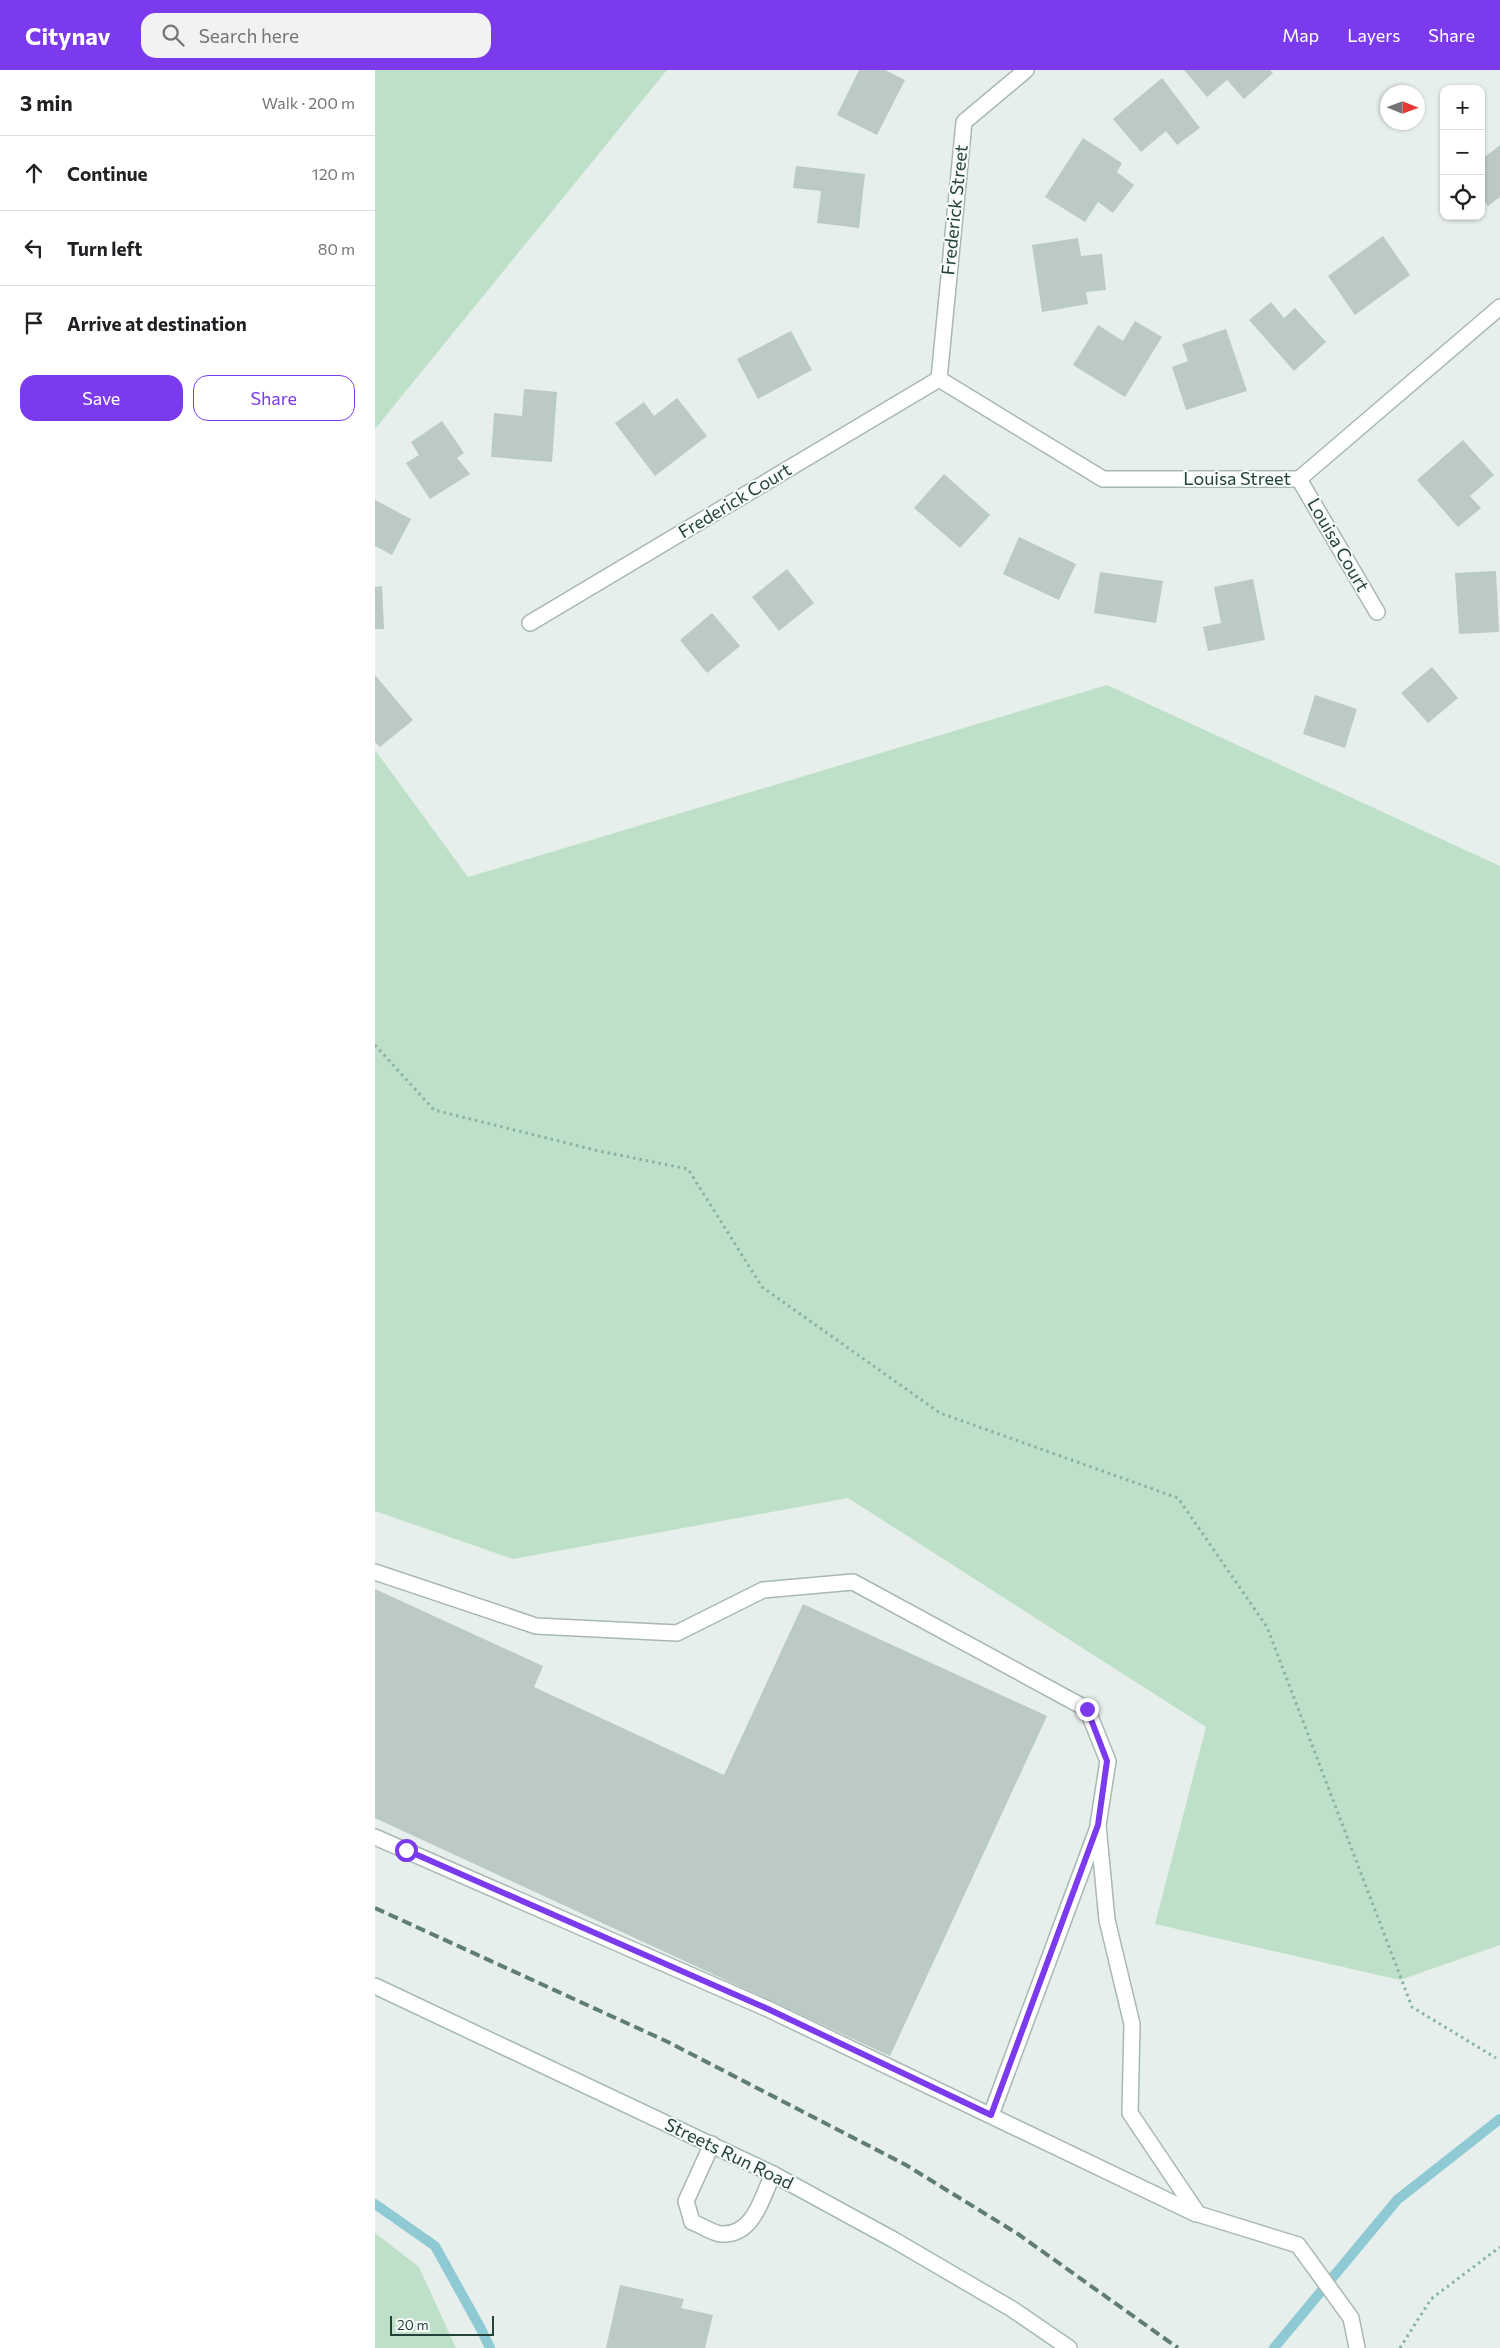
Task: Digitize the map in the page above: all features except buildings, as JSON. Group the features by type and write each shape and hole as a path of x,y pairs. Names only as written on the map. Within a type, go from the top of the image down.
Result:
{"street":[{"name":"Frederick Street","path":"939,379 964,122 1026,70"},
{"name":"Louisa Street","path":"939,379 1103,480 1299,478 1500,306"},
{"name":"Frederick Court","path":"530,623 939,379"},
{"name":"Louisa Court","path":"1299,478 1377,612"},
{"path":"375,1572 536,1626 677,1633 763,1590 853,1582 1087,1709 1107,1761 1098,1825 991,2115"},
{"path":"1098,1825 1107,1920 1132,2024 1130,2113 1197,2214"},
{"path":"375,1837 768,2009 1197,2214 1298,2246 1351,2318 1357,2348"},
{"name":"Streets Run Road","path":"375,1986 773,2174 894,2240 1012,2309 1069,2348"},
{"path":"712,2144 686,2201 692,2222 720,2234 739,2231 749,2224 773,2174"}],"path":[{"path":"375,1045 434,1110 599,1151 688,1168 762,1286 940,1413 1178,1498 1267,1627 1413,2006 1496,2058"},
{"path":"1400,2348 1431,2299 1500,2247"}],"green space":[{"path":"375,70 667,70 375,429"},
{"path":"1107,685 1500,866 1500,1945 1400,1980 1155,1924 1206,1727 848,1498 513,1559 375,1511 375,750 468,877"},
{"path":"375,2233 419,2267 456,2348 375,2348"}],"waterway":[{"path":"1274,2348 1397,2200 1500,2119"},
{"path":"375,2204 435,2246 490,2348"}],"railway":[{"path":"375,1908 668,2042 906,2165 1018,2234 1178,2348"}],"route":[{"path":"406,1850 768,2009 991,2115 1098,1825 1107,1761 1087,1709"}]}
